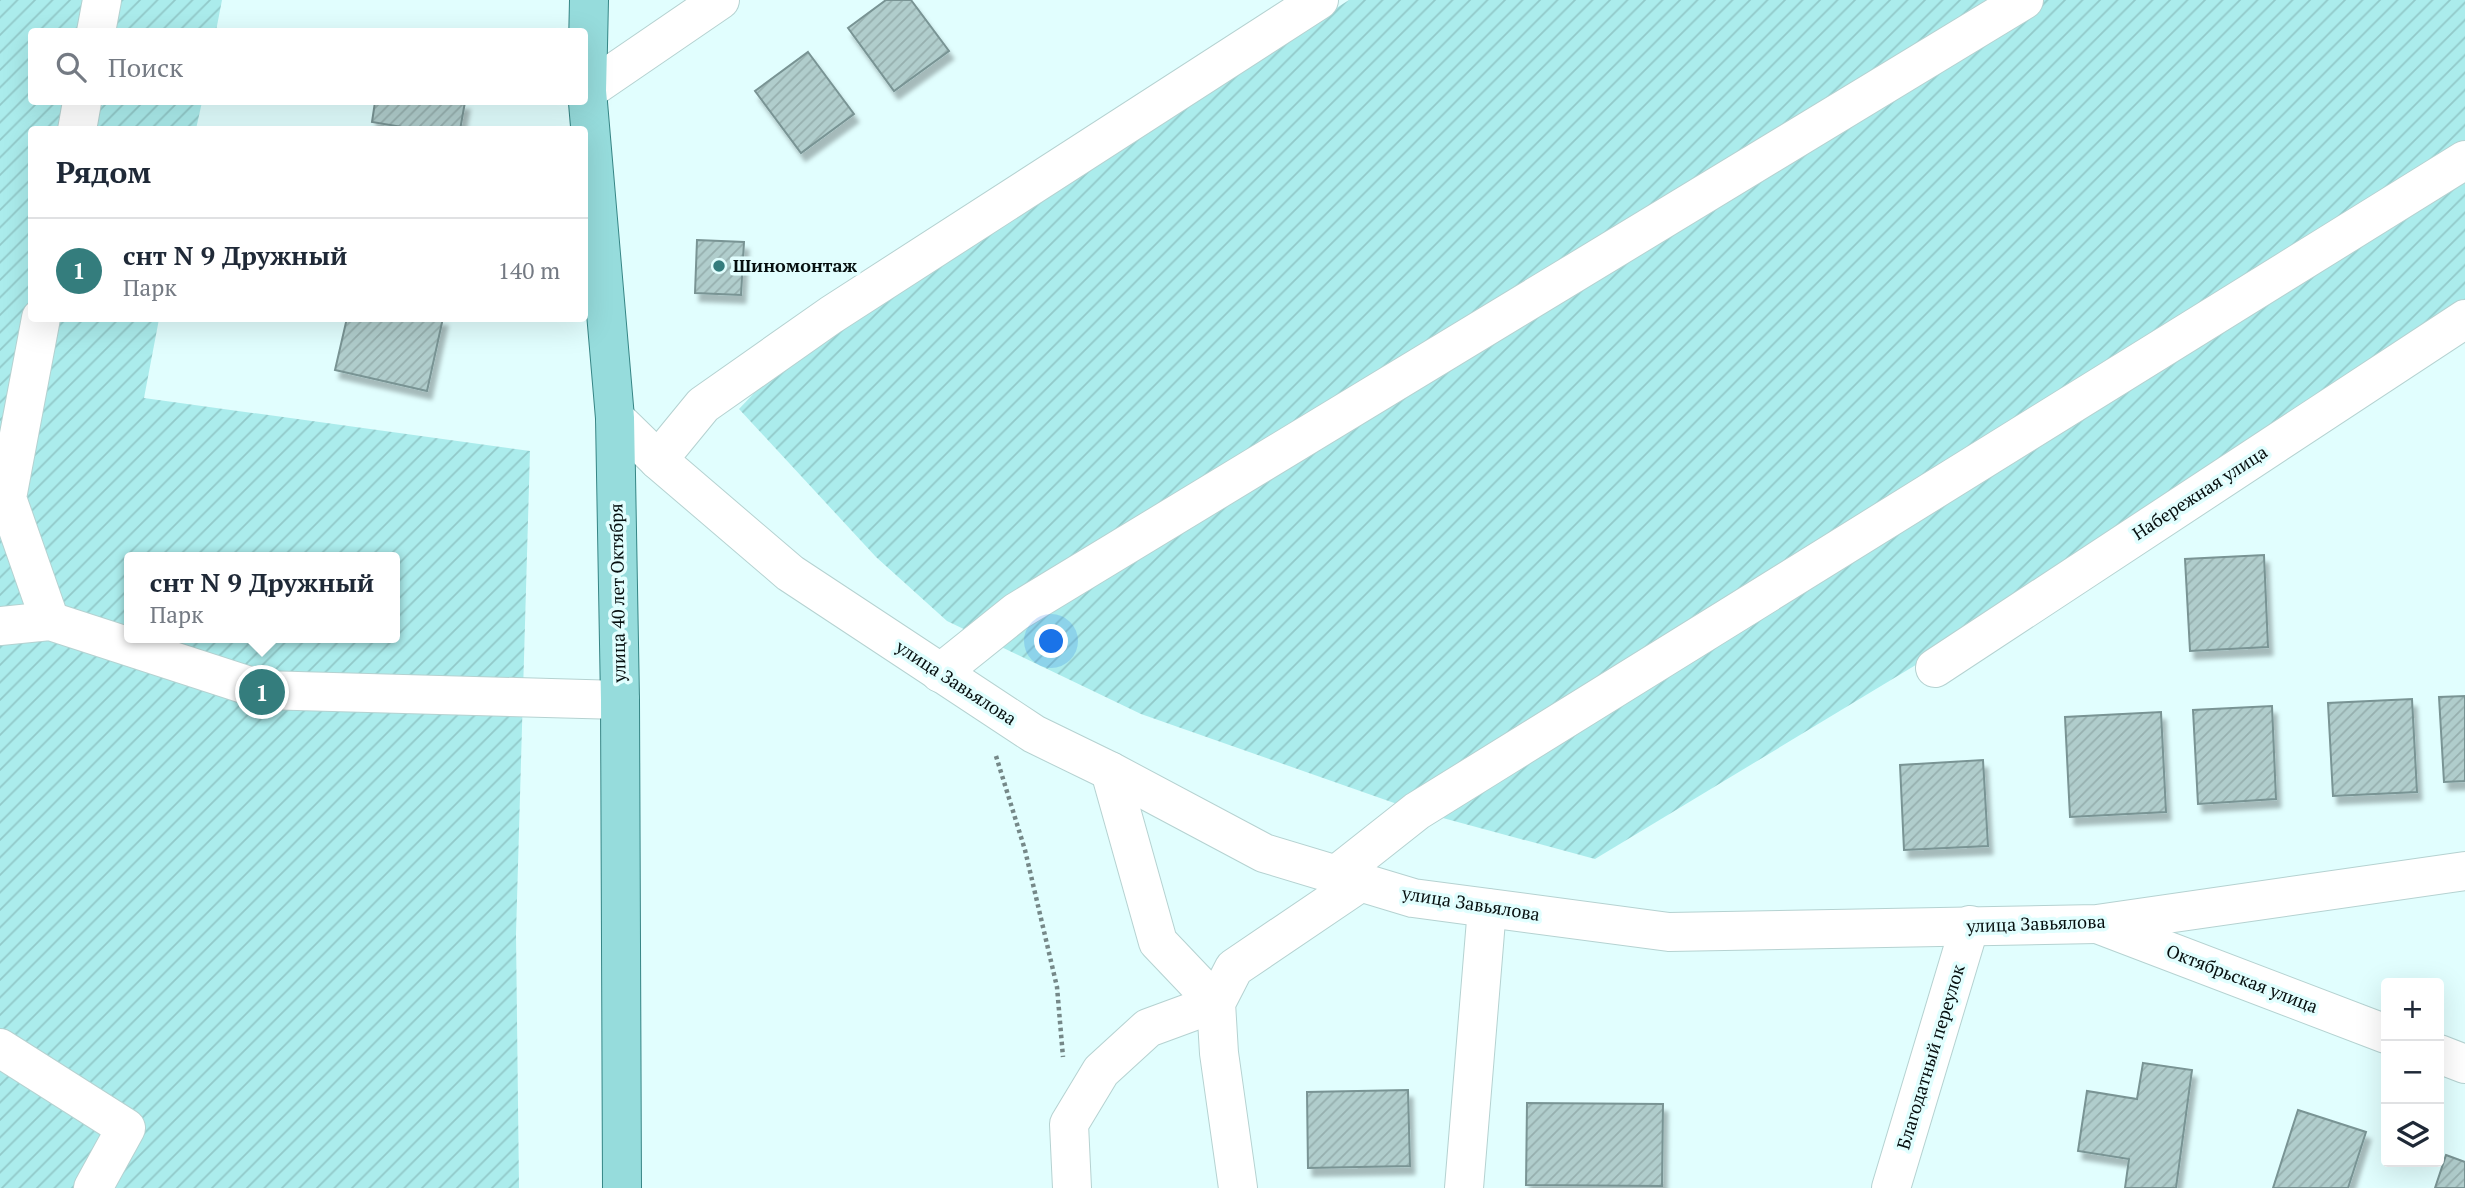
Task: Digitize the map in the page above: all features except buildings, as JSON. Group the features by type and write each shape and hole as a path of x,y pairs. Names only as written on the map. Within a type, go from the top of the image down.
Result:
{"main road":[{"name":"улица 40 лет Октября","path":"588,46 589,0"},
{"name":"улица 40 лет Октября","path":"588,103 615,418 620,700 622,1188"}],"street":[{"path":"97,28 102,0"},
{"path":"588,90 720,0"},
{"path":"658,460 703,405 820,323 1319,0"},
{"path":"940,673 1016,612 2024,0"},
{"path":"78,126 81,105"},
{"path":"1238,1188 1219,1053 1216,1003 1234,968 1349,878 1417,811 2465,160"},
{"name":"Набережная улица","path":"1935,668 2465,318"},
{"path":"40,322 7,498 50,621"},
{"name":"улица Завьялова","path":"615,418 658,460 790,573 1034,734 1264,853 1413,898 1668,932 2097,924 2465,871"},
{"path":"0,626 50,621 262,690 620,700"},
{"path":"1110,771 1158,942 1216,1003"},
{"path":"1465,1188 1487,908"},
{"name":"Октябрьская улица","path":"2097,924 2381,1032"},
{"name":"Благодатный переулок","path":"1891,1188 1970,925"},
{"path":"1072,1188 1069,1124 1101,1071 1148,1028 1216,1003"},
{"path":"0,1048 126,1128 93,1188"},
{"path":"2444,1056 2465,1064"}],"path":[{"path":"978,696 1026,850 1057,987 1069,1124"}],"shaded area":[{"path":"0,0 222,0 217,28 28,28 28,105 201,105 197,126 28,126 28,322 158,322 144,398 530,451 516,934 519,1188 0,1188"},
{"path":"1349,0 2465,0 2465,333 1595,859 1417,811 1141,714 947,621 876,557 739,409 756,391 836,328"}],"place":[{"name":"Шиномонтаж","path":"719,266"},
{"name":"снт N 9 Дружный","path":"262,692"}]}
